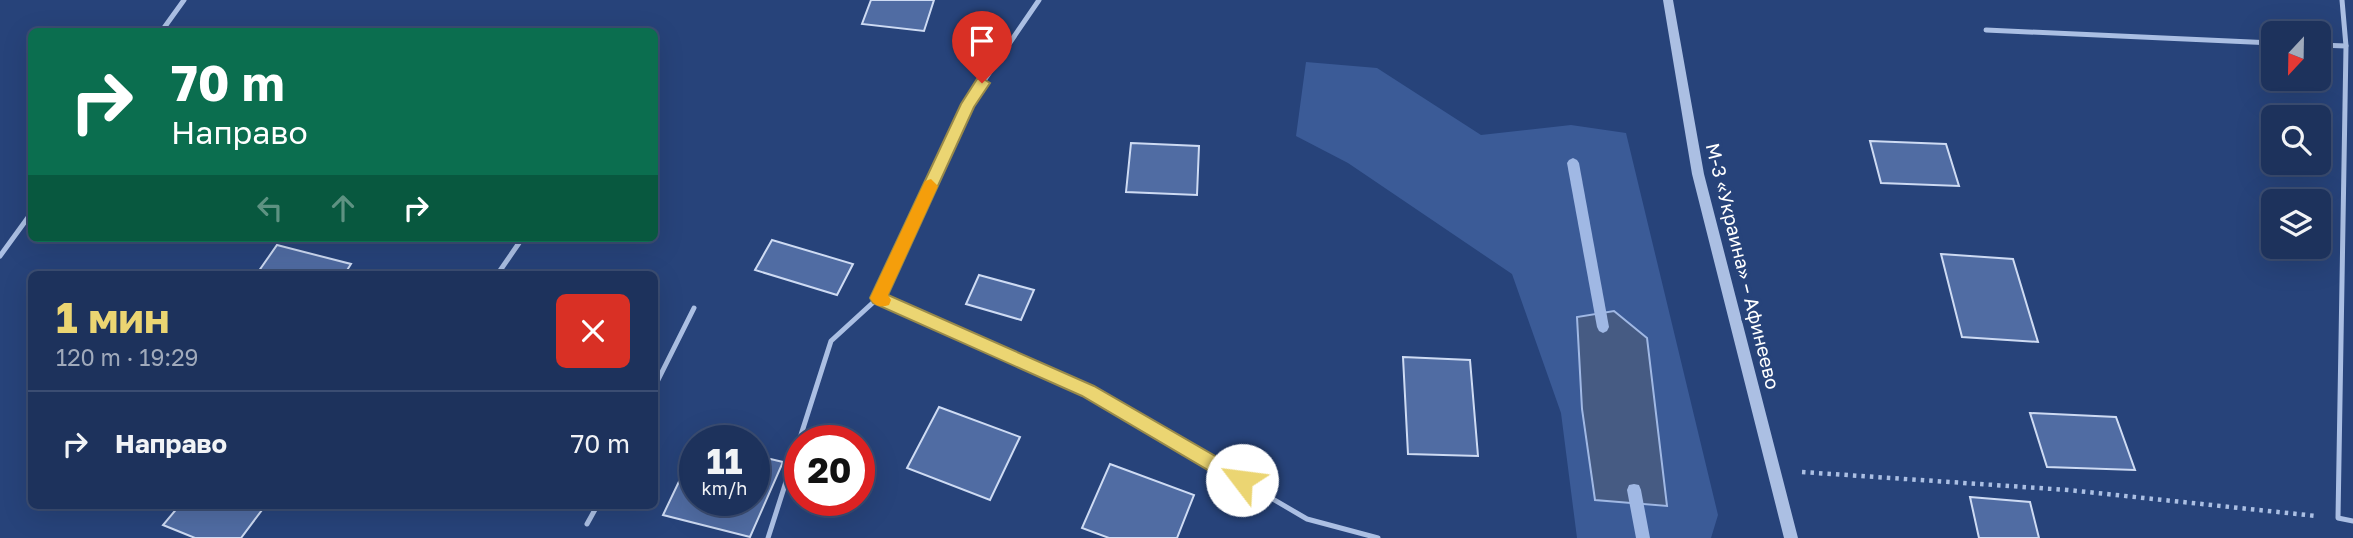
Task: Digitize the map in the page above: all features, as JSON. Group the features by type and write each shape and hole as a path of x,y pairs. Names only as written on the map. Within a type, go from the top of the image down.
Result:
{"street":[{"name":"М-3 «Украина» – Афинеево","path":"1668,0 1698,174 1791,538"}],"lane":[{"path":"164,28 184,0"},
{"path":"768,538 831,341 878,298 968,104 1039,0"},
{"path":"2342,0 2346,46 2338,518 2353,521"},
{"path":"1986,30 2261,42"},
{"path":"2331,45 2346,46"},
{"path":"0,256 28,218"},
{"path":"500,271 519,243"},
{"path":"878,298 1088,391 1307,519 1378,538"},
{"path":"658,380 694,308"},
{"path":"587,524 595,509"}],"path":[{"path":"1776,478 1799,472 2068,489 2338,518"}],"shaded area":[{"path":"1306,62 1377,68 1481,135 1571,125 1626,133 1718,515 1711,538 1577,538 1561,413 1512,274 1348,163 1296,136"},
{"path":"1614,311 1647,338 1667,506 1595,500 1582,409 1577,317"}],"building":[{"path":"871,0 934,0 924,31 862,24"},
{"path":"1870,141 1946,144 1959,186 1881,183"},
{"path":"1131,143 1199,146 1197,195 1126,192"},
{"path":"772,240 853,264 837,295 755,270"},
{"path":"277,245 351,264 347,271 259,271"},
{"path":"1941,254 2013,259 2038,342 1962,337"},
{"path":"979,275 1034,290 1021,320 966,304"},
{"path":"1403,357 1470,360 1478,456 1408,454"},
{"path":"939,407 1020,437 990,500 907,468"},
{"path":"2030,413 2116,417 2135,470 2047,467"},
{"path":"770,459 783,462 770,492"},
{"path":"1110,464 1194,495 1177,538 1109,538 1082,528"},
{"path":"679,482 679,516 759,516 750,537 663,515"},
{"path":"1970,497 2030,502 2039,538 1979,538"},
{"path":"176,509 263,509 241,538 195,538 163,525"}],"waterway":[{"path":"1573,163 1603,327"},
{"path":"1634,490 1643,538"}],"slow traffic":[{"path":"883,300 878,298 931,186"}],"route":[{"path":"982,83 968,104 878,298 1088,391 1242,480"}]}
